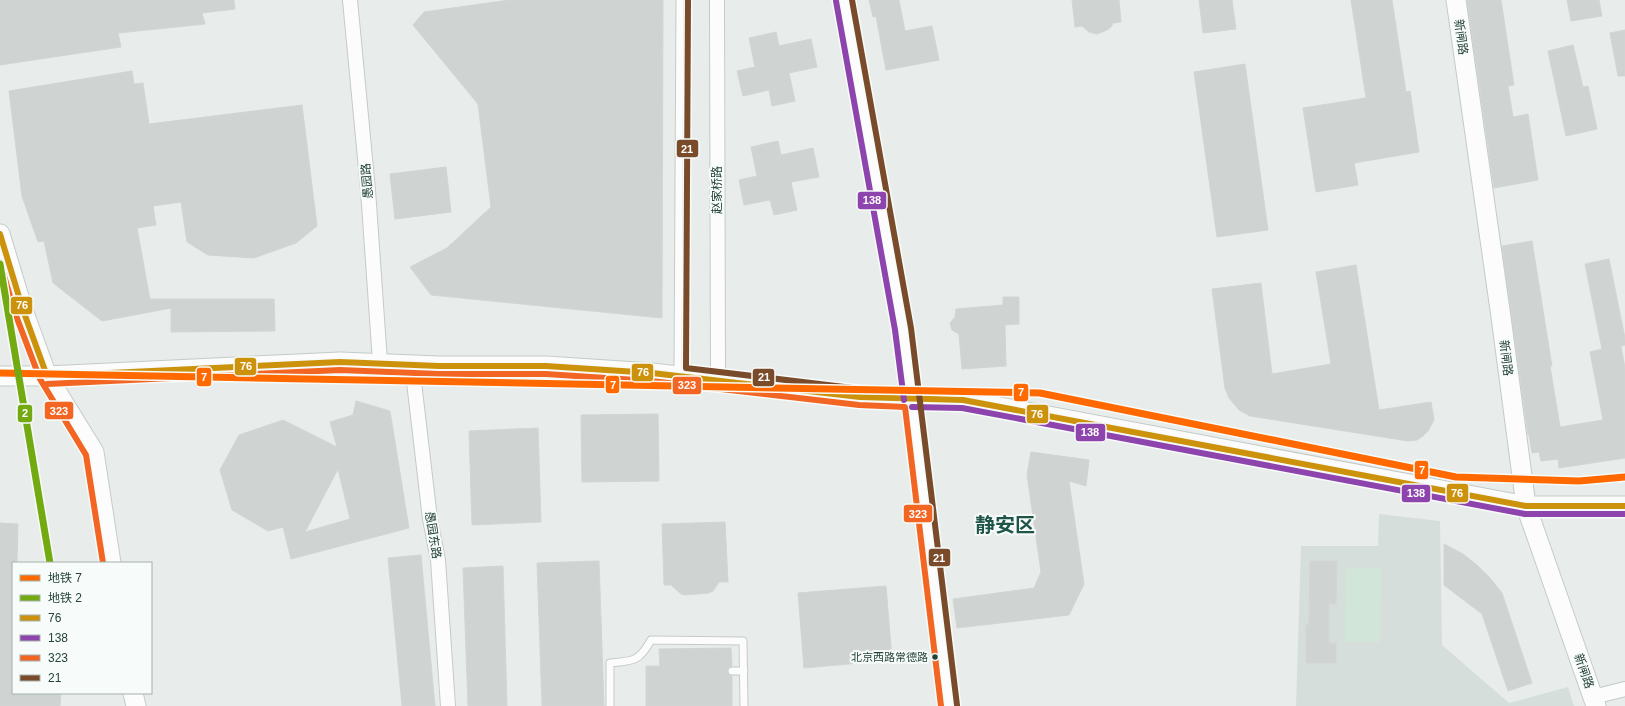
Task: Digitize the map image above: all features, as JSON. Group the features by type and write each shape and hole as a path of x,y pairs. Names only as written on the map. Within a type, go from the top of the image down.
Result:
{"main road":[{"path":"844,0 903,329 949,706"},
{"name":"新闸路","path":"1456,0 1526,506 1594,701"},
{"path":"0,234 23,310 47,376 94,452 111,562"},
{"path":"0,376 47,376 297,363 380,362 412,365 546,366 678,375 860,398 963,400 1526,506 1625,506"},
{"path":"133,694 136,706"}],"street":[{"name":"愚园路","path":"350,0 368,190 380,362"},
{"name":"赵家桥路","path":"717,0 718,380"},
{"name":"愚园东路","path":"412,365 430,519 438,560 448,706"},
{"path":"1594,701 1625,689"}],"lane":[{"path":"678,375 680,0"},
{"path":"610,706 610,663 634,661 644,653 651,640 743,641 744,706"},
{"path":"732,671 744,670"}],"shaded area":[{"path":"1379,514 1440,521 1442,645 1509,703 1568,687 1574,706 1296,706 1301,546 1378,546"}],"green space":[{"path":"1346,568 1381,568 1380,642 1345,642"}],"building":[{"path":"0,0 234,0 235,9 202,13 205,24 118,33 121,47 0,65"},
{"path":"509,0 663,0 662,318 431,295 410,267 447,248 491,207 478,104 413,25 424,12"},
{"path":"869,0 899,0 905,31 932,26 939,60 886,70 876,16 873,17"},
{"path":"1072,0 1119,0 1121,22 1113,23 1107,30 1097,34 1089,32 1082,26 1075,27"},
{"path":"1199,0 1232,0 1236,29 1203,33"},
{"path":"1351,0 1392,0 1406,92 1410,91 1419,152 1354,163 1358,185 1316,192 1303,108 1366,98"},
{"path":"1467,0 1501,0 1514,85 1508,86 1513,117 1528,114 1538,180 1494,188"},
{"path":"1567,0 1599,0 1602,16 1571,21"},
{"path":"1625,30 1625,76 1618,76 1610,33"},
{"path":"776,32 779,46 811,39 817,67 789,73 795,101 772,106 769,90 743,96 737,71 755,67 749,38"},
{"path":"1573,45 1583,87 1588,86 1597,129 1566,136 1548,51"},
{"path":"1245,64 1268,230 1217,237 1194,72"},
{"path":"132,71 134,84 143,83 149,124 302,105 317,226 296,243 254,258 208,255 187,242 181,202 153,206 156,225 137,228 150,299 274,299 275,331 171,332 171,308 102,321 53,283 44,241 38,242 22,196 9,91"},
{"path":"778,141 781,155 813,148 819,177 791,182 797,210 774,215 770,200 744,205 739,180 757,176 751,147"},
{"path":"446,167 451,212 395,219 390,174"},
{"path":"1532,241 1560,427 1603,420 1590,352 1602,349 1585,264 1609,259 1625,338 1625,345 1621,346 1625,368 1625,458 1559,468 1558,459 1541,461 1539,452 1532,453 1528,435 1502,246"},
{"path":"1356,265 1379,410 1431,402 1434,420 1428,431 1417,440 1408,441 1250,416 1239,410 1229,398 1225,388 1212,289 1261,283 1272,374 1331,364 1316,272"},
{"path":"1003,297 1019,297 1019,324 1005,325 1006,366 962,369 959,334 952,330 950,323 955,317 956,309 1003,305"},
{"path":"356,401 390,411 409,528 291,559 283,527 268,531 232,510 220,470 239,435 283,420 337,447 330,422 353,415","holes":["338,469 350,519 305,532"]},
{"path":"658,414 659,481 582,482 581,415"},
{"path":"538,428 541,522 472,525 469,431"},
{"path":"1031,452 1089,460 1086,486 1069,481 1084,584 1069,615 957,628 953,599 1034,588 1041,572 1027,475"},
{"path":"725,522 728,582 719,582 713,591 709,593 685,595 681,594 671,585 664,585 662,524"},
{"path":"0,523 18,524 17,562 12,562 12,694 61,694 60,706 0,706"},
{"path":"1444,544 1463,554 1477,565 1502,593 1532,683 1508,691 1482,614 1444,585"},
{"path":"421,555 435,706 402,706 388,558"},
{"path":"599,561 604,706 542,706 537,563"},
{"path":"1310,561 1337,561 1336,604 1329,604 1329,643 1336,643 1336,663 1306,663 1306,625 1309,625"},
{"path":"503,566 507,706 468,706 463,568"},
{"path":"886,586 892,660 804,668 798,593"},
{"path":"731,648 732,666 728,668 727,671 729,675 732,676 732,706 646,706 646,666 660,666 659,649"}],"metro line":[{"name":"2","path":"0,264 50,562"},
{"name":"7","path":"0,373 1040,393 1456,477 1579,481 1625,477"}],"transit line":[{"name":"21","path":"688,0 686,368 861,389 912,391"},
{"name":"21","path":"852,0 911,328 957,705"},
{"name":"138","path":"836,1 895,330 904,400"},
{"name":"76","path":"0,234 23,310 47,376"},
{"name":"323","path":"0,262 15,313 40,379 86,455 103,562"},
{"name":"76","path":"47,376 340,362 439,366 546,366 652,373 860,397 963,400 1526,506 1625,506"},
{"name":"323","path":"47,384 340,370 439,374 546,374 651,381 859,405 905,407 941,706"},
{"name":"138","path":"912,407 962,408 1525,514 1625,514"}],"place":[{"name":"北京西路常德路","path":"935,657"}],"district":[{"name":"静安区","path":"1005,525"}]}
